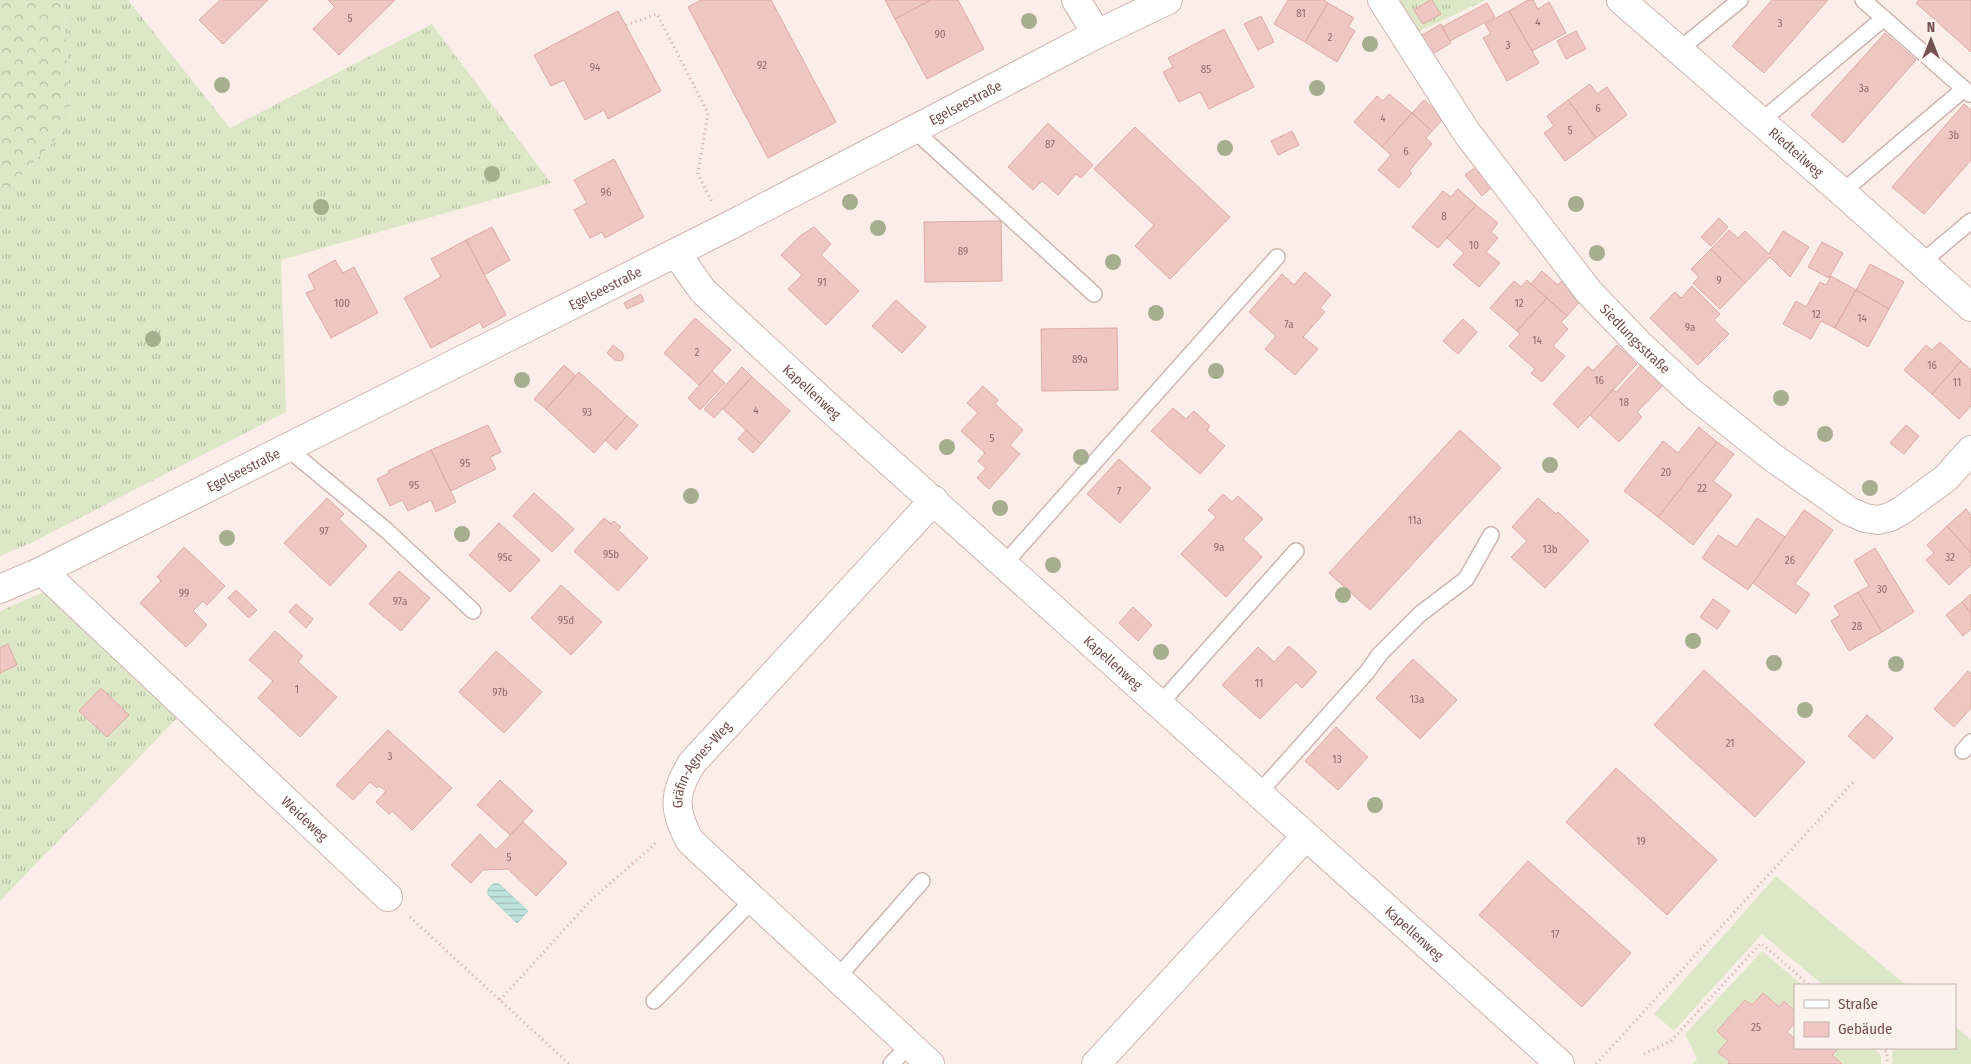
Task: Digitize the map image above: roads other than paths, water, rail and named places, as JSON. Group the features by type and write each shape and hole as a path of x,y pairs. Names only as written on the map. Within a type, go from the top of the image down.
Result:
{"street":[{"path":"1076,0 1096,34"},
{"name":"Egelseestraße","path":"0,589 42,571 676,253 1096,34 1168,0"},
{"name":"Siedlungsstraße","path":"1382,0 1467,133 1589,292 1639,344 1693,394 1772,457 1849,511 1865,518 1878,520 1890,517 1901,511 1946,478 1971,450"},
{"name":"Riedteilweg","path":"1621,0 1971,307"},
{"name":"Kapellenweg","path":"676,253 703,291 824,403 1005,563 1159,705 1560,1064"},
{"name":"Gräfin-Agnes-Weg","path":"930,1064 900,1055 837,978 690,841 680,822 677,803 681,781 692,763 934,500"},
{"name":"Weideweg","path":"42,571 388,897"},
{"path":"1096,1064 1306,836"}],"lane":[{"path":"1678,50 1740,0"},
{"path":"1842,192 1967,92 1864,0"},
{"path":"1760,122 1884,18"},
{"path":"914,130 1094,294"},
{"path":"1921,263 1971,221"},
{"path":"1005,563 1277,257"},
{"path":"288,448 386,530 473,611"},
{"path":"1258,794 1367,672 1380,654 1420,614 1466,579 1491,535"},
{"path":"1159,705 1296,551"},
{"path":"837,978 922,882"},
{"path":"654,1001 753,900"}],"water":[{"path":"493,884 499,884 528,911 517,923 488,895 488,889"}]}
